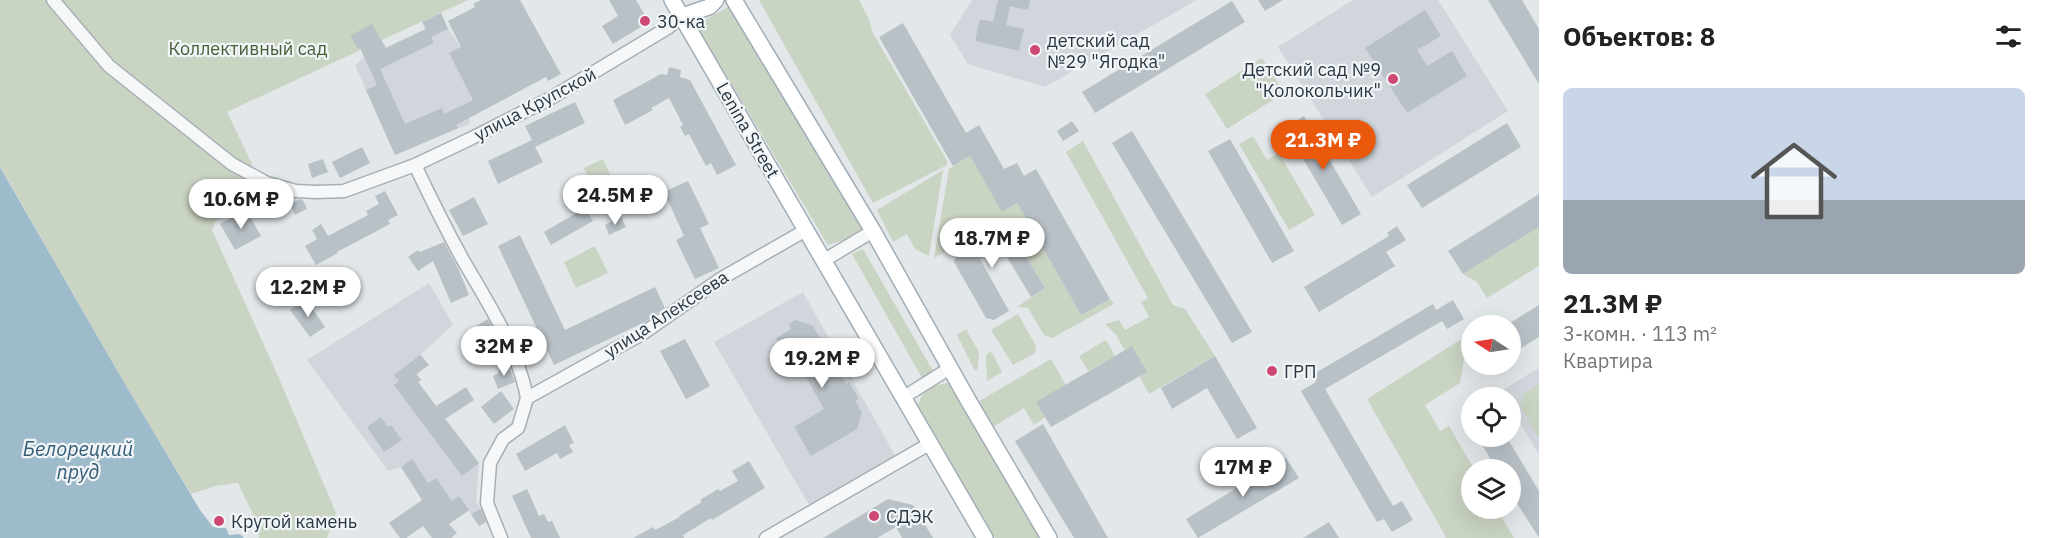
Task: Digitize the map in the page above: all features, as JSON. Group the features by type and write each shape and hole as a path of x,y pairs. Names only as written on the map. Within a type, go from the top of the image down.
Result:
{"main road":[{"name":"Lenina Street","path":"672,0 986,538"},
{"name":"улица Крупской","path":"682,16 710,7 716,0"},
{"path":"734,0 873,231 1049,538"}],"street":[{"name":"улица Крупской","path":"53,0 109,66 232,164 267,183 296,191 344,191 415,165 551,98 669,27 682,16"},
{"path":"415,165 449,234 504,334 524,381 527,398 518,428 503,439 490,463 487,503 501,538"},
{"name":"улица Алексеева","path":"527,398 642,334 722,278 806,230"},
{"path":"823,261 873,231"},
{"path":"904,398 950,368"},
{"path":"766,538 931,443"}],"shaded area":[{"name":"детский сад №29 \"Ягодка\"","path":"972,0 1197,0 1045,87 968,64 950,35"},
{"name":"Детский сад №9 \"Колокольчик\"","path":"1353,0 1438,0 1508,111 1372,197 1278,47"},
{"path":"441,13 448,29 461,47 473,100 462,105 471,123 395,155 355,65 364,58 425,29 422,22"},
{"path":"429,283 453,325 421,354 429,365 417,374 421,380 418,382 479,463 476,502 488,520 479,526 469,511 451,522 429,509 401,467 388,471 307,360"},
{"path":"803,292 896,457 809,505 714,342"},
{"path":"1539,368 1539,455 1521,424 1521,387 1508,387"}],"green space":[{"name":"Коллективный сад","path":"0,0 468,0 227,112 252,164 240,207 216,220 212,230 278,376 336,513 327,538 259,538 257,523 238,483 215,486 191,494 0,166"},
{"path":"759,0 859,0 873,33 947,161 947,165 873,203"},
{"path":"728,7 864,227 851,238 828,245 696,25"},
{"path":"1262,58 1284,93 1227,129 1205,94"},
{"path":"1253,136 1267,160 1279,153 1315,215 1289,230 1239,144"},
{"path":"1083,141 1173,305 1185,309 1215,356 1149,394 1116,335 1105,324 1119,320 1125,330 1149,317 1141,302 1148,298 1066,152"},
{"path":"970,156 1002,211 1017,203 1081,315 1110,299 1114,304 1052,338 1044,335 1028,308 1017,307 1045,288 1024,253 1019,256 1000,222 934,258 949,169"},
{"path":"603,159 612,179 594,188 584,168"},
{"path":"943,170 929,256 915,249 907,234 893,242 877,210"},
{"path":"1539,227 1539,266 1487,298 1477,282 1463,274"},
{"path":"595,246 608,273 576,288 564,262"},
{"path":"863,249 933,371 922,378 852,254"},
{"path":"1018,314 1036,346 1035,353 1013,365 991,330"},
{"path":"966,329 979,352 978,368 975,371 957,335"},
{"path":"1461,339 1460,383 1425,405 1440,431 1449,426 1468,459 1461,459 1461,519 1503,519 1514,538 1445,538 1367,399"},
{"path":"1106,340 1115,356 1088,371 1079,356"},
{"path":"991,351 1002,372 987,381 986,355"},
{"path":"1051,359 1066,385 1045,417 1034,425 1024,408 990,429 976,403"},
{"path":"951,382 1041,538 995,538 918,405 927,391 935,386"},
{"path":"1539,385 1539,438 1521,408 1524,393"}],"water":[{"name":"Белорецкий пруд","path":"0,167 200,510 213,527 226,528 229,535 240,534 244,538 0,538"}],"building":[{"path":"481,0 520,0 561,74 548,81 546,77 456,125 458,128 395,155 366,90 377,85 360,48 358,49 350,36 372,24 386,48 426,29 422,22 441,13 448,29 431,37 434,43 380,69 405,124 442,108 444,114 473,100 449,53 461,47 448,21 475,7 473,4"},
{"path":"609,0 636,0 649,22 613,44 602,26 618,16"},
{"path":"998,0 1030,0 1028,10 1010,6 1006,25 1024,29 1019,51 975,41 980,19 993,22"},
{"path":"1258,0 1283,0 1265,11"},
{"path":"1488,0 1522,0 1539,29 1539,84"},
{"path":"1232,1 1245,22 1095,113 1082,92"},
{"path":"1425,10 1441,36 1417,50 1427,66 1452,51 1467,76 1407,113 1365,48"},
{"path":"903,23 966,133 979,125 1004,169 1017,163 1024,176 1036,169 1110,299 1081,315 1017,203 1002,212 970,156 953,166 879,37"},
{"path":"669,67 681,70 680,77 690,80 736,165 717,175 711,163 706,166 689,134 685,136 680,127 683,125 669,98 651,108 653,110 625,125 613,100 661,74 667,75"},
{"path":"575,102 585,123 535,147 543,162 498,184 488,161 532,140 525,126"},
{"path":"1304,116 1361,214 1342,225 1285,128"},
{"path":"1072,121 1079,131 1063,141 1057,131"},
{"path":"1507,123 1521,147 1422,208 1407,185"},
{"path":"1132,131 1252,332 1232,343 1112,143"},
{"path":"1230,139 1294,251 1272,263 1208,151"},
{"path":"362,147 370,163 340,178 332,162"},
{"path":"323,159 328,172 312,178 308,164"},
{"path":"688,181 709,224 700,228 719,268 695,279 676,240 684,236 664,192"},
{"path":"385,191 398,215 388,220 390,224 316,265 305,246 317,239 312,230 321,224 328,236 368,215 366,211 379,204 375,196"},
{"path":"1539,194 1539,227 1463,274 1448,251"},
{"path":"474,197 488,224 463,236 449,210"},
{"path":"300,199 303,200 307,209 295,215 290,204"},
{"path":"585,208 593,221 551,245 544,232"},
{"path":"246,209 261,236 235,250 220,224"},
{"path":"621,217 626,227 609,235 605,225"},
{"path":"1000,222 1019,256 1024,253 1045,288 1031,297 1001,247 980,259 1009,311 994,320 986,318 954,262 956,257 951,249"},
{"path":"1397,226 1406,240 1386,252 1395,266 1319,312 1304,287 1389,236 1387,233"},
{"path":"520,235 565,330 655,287 665,308 645,322 554,365 498,246"},
{"path":"444,242 469,295 451,303 433,261 418,271 408,257 418,250 420,252"},
{"path":"280,272 288,283 274,294 266,283"},
{"path":"306,299 325,327 310,337 290,310"},
{"path":"1453,300 1462,315 1461,321 1447,329 1442,321 1325,389 1393,506 1402,501 1413,520 1392,532 1384,519 1377,522 1301,391 1316,382 1312,375 1433,304 1436,310"},
{"path":"1539,305 1539,337 1521,348 1521,316"},
{"path":"488,319 497,337 476,349 466,332"},
{"path":"796,320 813,326 846,384 849,382 859,399 855,401 862,412 857,429 811,456 794,427 824,409 792,352 786,355 776,338 791,329 789,324"},
{"path":"685,339 710,386 686,399 660,351"},
{"path":"1132,346 1147,372 1051,427 1036,402"},
{"path":"420,355 429,365 416,374 421,380 418,382 436,406 466,387 474,400 445,419 479,463 462,476 394,385 399,381 394,375"},
{"path":"1215,356 1257,428 1237,439 1207,388 1172,409 1161,388"},
{"path":"509,365 515,382 498,389 493,376 499,373 498,370"},
{"path":"501,391 514,409 494,424 481,407"},
{"path":"381,417 388,427 391,425 402,440 384,452 367,427"},
{"path":"1043,424 1108,538 1074,538 1015,441"},
{"path":"565,425 574,443 569,445 573,452 560,459 557,453 525,471 516,454"},
{"path":"1483,447 1513,447 1520,459 1491,459"},
{"path":"1286,458 1299,478 1198,538 1186,519"},
{"path":"412,459 428,483 436,478 452,501 459,496 469,510 449,524 457,533 451,538 432,538 423,526 406,538 400,538 389,523 422,500 401,467"},
{"path":"749,461 765,488 683,535 684,538 633,538 653,527 655,530 680,517 702,502 700,500 738,481 732,471"},
{"path":"1521,461 1539,491 1539,538 1521,509"},
{"path":"527,489 539,516 544,514 548,522 552,521 560,538 531,538 512,496"},
{"path":"888,499 913,505 933,538 902,538 896,527 877,538 823,538"},
{"path":"481,509 486,522 479,526 471,514"},
{"path":"1329,522 1339,538 1303,538"}],"place":[{"name":"30-ка","path":"645,21"},
{"name":"детский сад №29 \"Ягодка\"","path":"1035,50"},
{"name":"Детский сад №9 \"Колокольчик\"","path":"1393,79"},
{"name":"ГРП","path":"1272,371"},
{"name":"СДЭК","path":"874,516"},
{"name":"Крутой камень","path":"219,521"}]}
